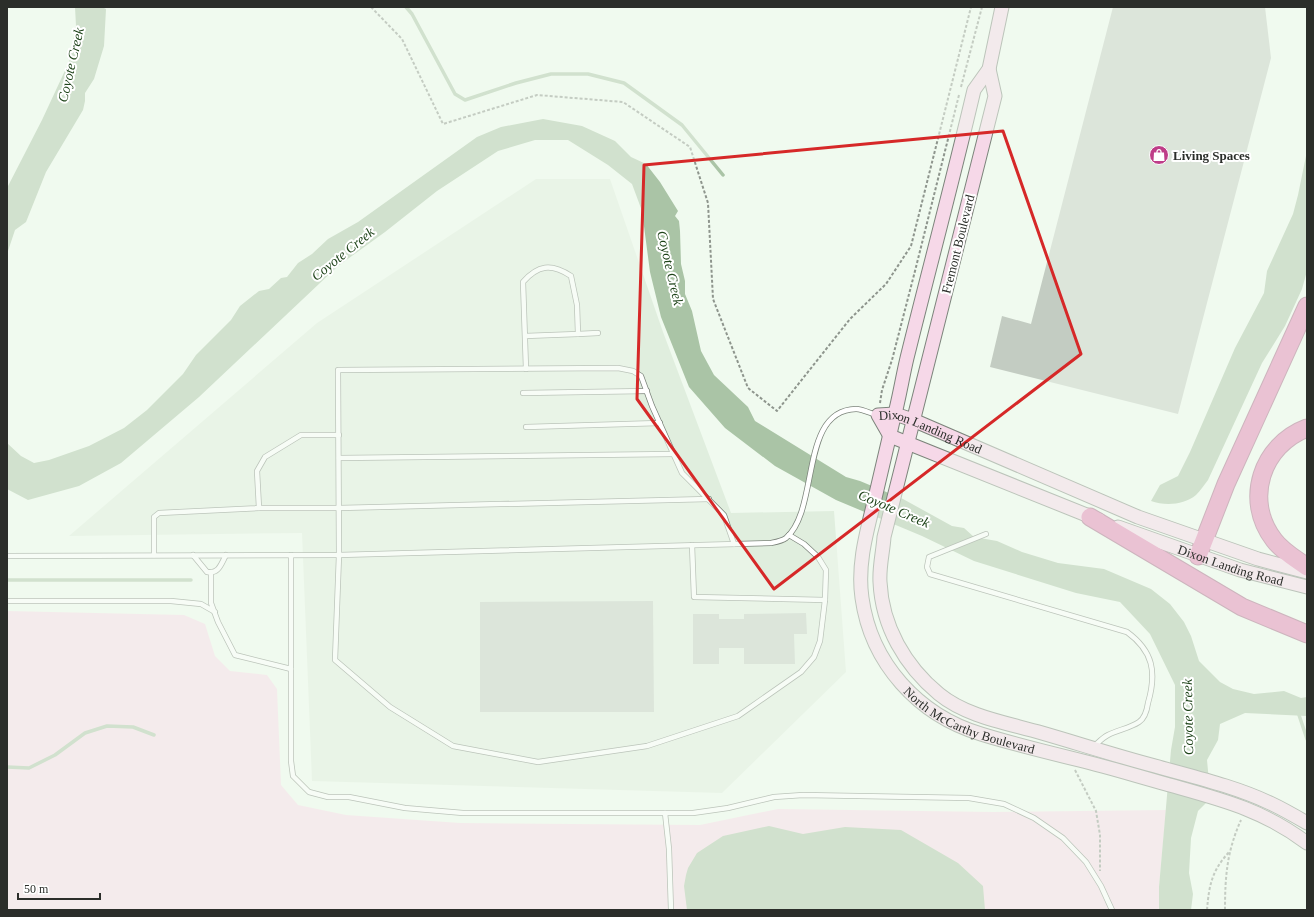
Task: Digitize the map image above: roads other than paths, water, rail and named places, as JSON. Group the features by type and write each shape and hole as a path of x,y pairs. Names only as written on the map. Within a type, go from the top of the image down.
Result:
{"highway":[{"path":"1201,548 1226,484 1307,306"},
{"path":"1307,428 1279,445 1271,456 1260,479 1259,504 1266,528 1274,540 1282,549 1307,567"},
{"path":"1090,517 1167,564 1242,607 1307,634"}],"main road":[{"name":"Fremont Boulevard","path":"895,414 908,354 974,90 989,69 1002,7"},
{"name":"Fremont Boulevard","path":"913,420 995,96 989,69"},
{"name":"Dixon Landing Road","path":"1307,572 1258,559 1201,548 1090,517 890,436 878,415 895,414 913,420 1138,517 1201,548 1240,570 1307,587"},
{"name":"North McCarthy Boulevard","path":"895,414 867,531 861,565 861,593 865,616 870,633 878,651 891,672 913,696 929,710 962,728 1232,803 1264,816 1307,843"},
{"name":"North McCarthy Boulevard","path":"913,420 884,537 880,567 880,582 881,595 889,626 896,642 914,669 926,682 940,695 969,711 1106,753 1231,788 1270,803 1307,823"},
{"path":"962,728 969,711"}],"lane":[{"path":"526,369 523,282 531,273 546,267 561,270 571,276 577,305 578,334"},
{"path":"525,336 598,333"},
{"path":"734,544 724,515 682,473 641,376 633,371 618,368 338,370 339,555 336,660 390,707 453,746 538,762 647,746 738,716 801,672 814,657 820,641 825,600 826,570 818,557 804,544 789,535"},
{"path":"523,393 647,391"},
{"path":"7,556 339,555 771,543 785,539 795,527 802,508 817,445 825,425 839,413 856,409 878,415"},
{"path":"526,427 660,423"},
{"path":"259,508 257,471 265,457 301,435 339,435"},
{"path":"339,458 674,454"},
{"path":"154,555 154,517 159,513 259,508 339,508 709,499"},
{"path":"986,534 929,557 927,568 930,574 1127,632 1135,638 1148,656 1153,669 1152,683 1144,716 1140,721 1124,730 1109,735 1091,748"},
{"path":"692,545 694,597 825,600"},
{"path":"193,555 207,572 216,572 219,570 226,555"},
{"path":"291,555 291,761 293,776 309,792 328,797 349,797 405,808 464,813 693,813 728,808 774,797 803,795 976,800 1004,804 1034,818 1063,838 1086,862 1101,886 1112,910"},
{"path":"211,572 212,603 214,612 235,655 291,669"},
{"path":"7,601 171,601 201,604 214,612"},
{"path":"665,813 669,849 670,910"}],"water":[{"name":"Coyote Creek","path":"75,7 102,7 106,9 104,46 94,79 85,93 83,110 46,172 26,222 15,230 7,254 7,188 42,120 69,62 76,26"},
{"name":"Coyote Creek","path":"543,119 582,126 615,141 631,157 646,164 660,182 678,211 675,216 679,221 681,264 685,281 685,294 692,311 701,351 714,375 748,407 755,421 846,477 860,481 903,499 952,526 964,528 974,537 997,541 1022,552 1058,563 1104,569 1151,589 1170,604 1184,622 1191,636 1199,661 1220,682 1233,689 1254,694 1284,691 1301,698 1307,697 1307,716 1245,713 1220,724 1218,740 1207,760 1210,792 1206,803 1198,811 1191,838 1189,873 1193,894 1191,910 1159,910 1159,887 1171,750 1175,727 1175,685 1150,634 1120,602 1076,593 974,561 922,536 836,500 775,466 725,428 689,387 661,317 650,272 642,211 632,184 608,165 568,140 535,140 498,151 437,191 385,232 338,266 199,397 121,463 79,486 28,500 7,489 7,443 21,456 34,463 49,460 89,446 124,428 147,410 183,374 196,355 231,320 240,306 259,291 269,289 281,278 287,277 298,263 312,254 328,239 358,222 477,137 501,127"},
{"path":"1307,151 1307,271 1302,289 1285,326 1262,363 1208,480 1196,495 1186,501 1174,504 1162,504 1151,501 1160,485 1178,476 1235,348 1264,293 1267,271 1293,214"},
{"path":"769,826 803,834 845,827 901,830 958,863 983,886 985,910 687,910 684,886 688,868 697,853 723,836"}],"waterway":[{"path":"406,7 412,14 455,94 465,100 516,83 551,74 588,74 624,83 682,125 723,175"},
{"path":"7,580 191,580"},
{"path":"1298,712 1307,739"},
{"path":"7,767 29,768 55,755 85,733 107,726 133,727 154,735"}],"place":[{"name":"Living Spaces","path":"1159,155"}]}
